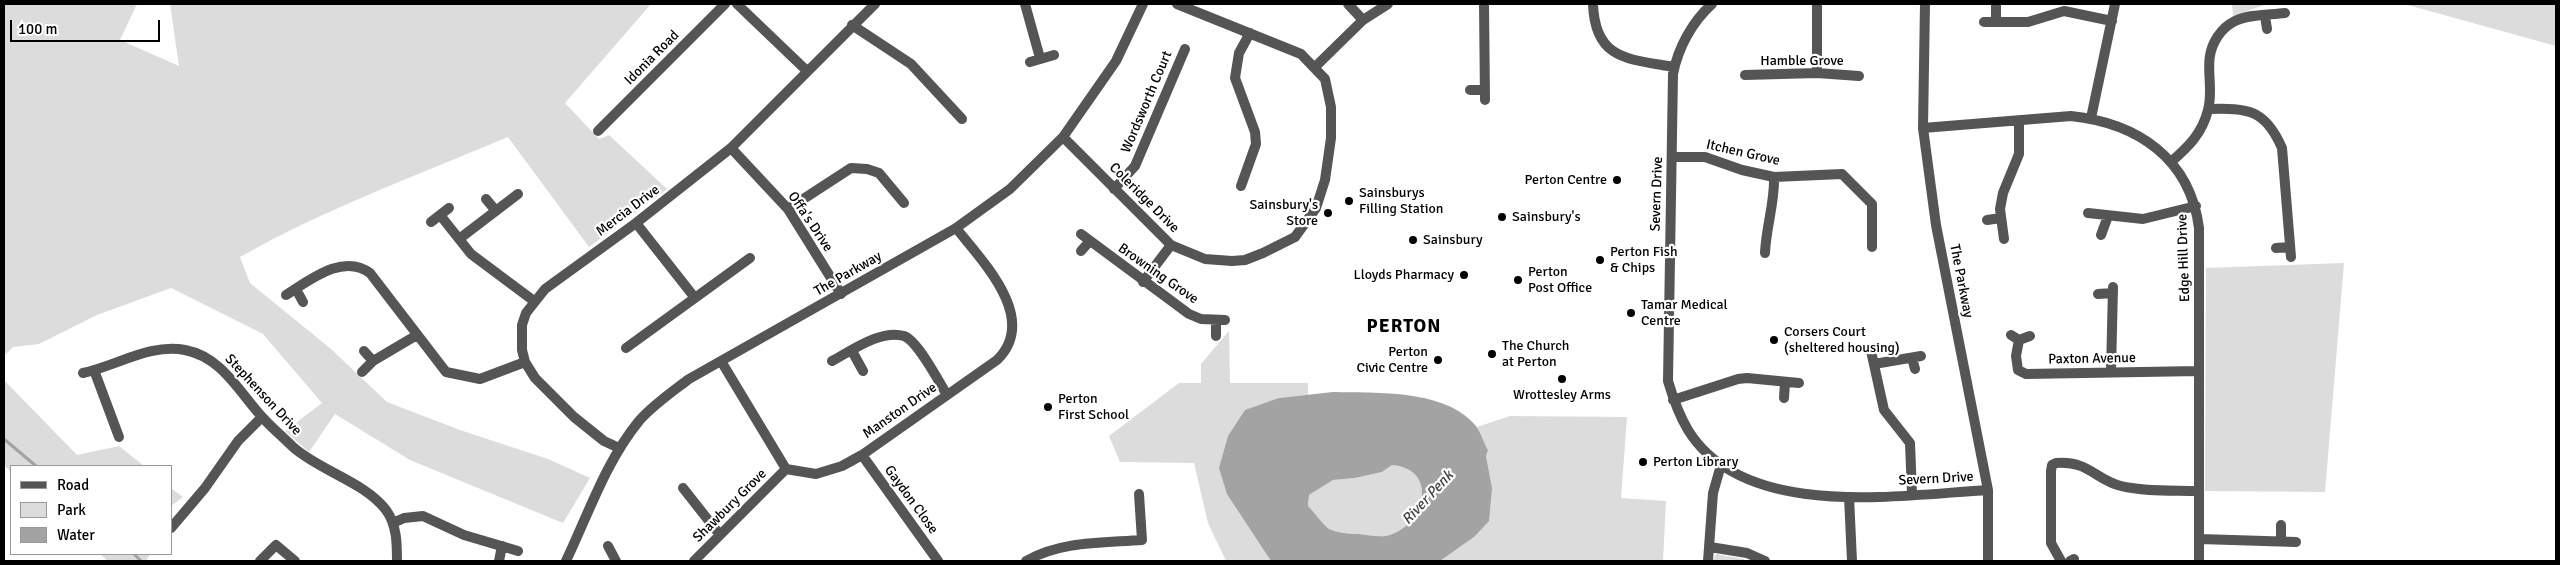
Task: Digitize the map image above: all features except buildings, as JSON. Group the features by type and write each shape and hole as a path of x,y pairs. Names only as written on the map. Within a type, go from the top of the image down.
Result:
{"street":[{"name":"Idonia Road","path":"598,131 725,4"},
{"path":"737,4 807,71"},
{"name":"Mercia Drive","path":"619,448 604,441 574,417 535,378 525,362 522,350 522,325 534,301 545,289 636,223 731,148 875,4"},
{"path":"1025,4 1035,60 1054,55"},
{"name":"The Parkway","path":"566,561 619,448 640,421 664,397 721,362 956,228 1010,188 1063,137 1116,61 1143,4"},
{"name":"Coleridge Drive","path":"1063,137 1171,245 1205,259 1246,260 1276,248 1295,237 1309,221 1320,198 1325,180 1331,138 1330,93 1325,79 1301,54 1177,4"},
{"path":"1348,4 1362,20"},
{"path":"1315,67 1362,20 1388,4"},
{"path":"1470,90 1484,95 1484,4"},
{"path":"1593,4 1596,28 1610,51 1626,59 1674,68"},
{"name":"Severn Drive","path":"1712,4 1693,25 1683,43 1674,68 1668,381 1673,400 1689,432 1721,465 1744,478 1781,490 1849,497 1988,490"},
{"path":"1817,4 1817,73"},
{"name":"The Parkway","path":"1925,4 1922,128 1929,184 1988,490 1988,561"},
{"path":"1996,4 1996,22"},
{"path":"2091,118 2116,4"},
{"path":"1984,22 2028,22 2064,10 2112,22"},
{"path":"2171,162 2192,144 2201,129 2209,109 2208,60 2212,45 2223,30 2236,20 2285,13"},
{"path":"2265,16 2267,29"},
{"path":"852,25 911,64 962,119"},
{"path":"1241,186 1256,144 1255,132 1235,78 1239,53 1250,33"},
{"name":"Wordsworth Court","path":"1114,189 1135,166 1185,49"},
{"name":"Hamble Grove","path":"1745,75 1817,73 1859,76"},
{"path":"2209,109 2248,110 2265,121 2277,136 2282,148 2290,252 2276,248"},
{"name":"Edge Hill Drive","path":"1922,128 2019,122 2071,116 2091,118 2133,132 2147,141 2171,162 2196,206 2200,264 2200,561"},
{"path":"2004,239 2000,209 2003,193 2019,154 2019,122"},
{"name":"Offa's Drive","path":"731,148 788,209 841,294"},
{"name":"Itchen Grove","path":"1672,157 1705,157 1742,170 1774,177 1842,174 1872,204 1872,246"},
{"path":"788,209 851,168 866,169 878,174 904,203"},
{"path":"1765,253 1765,234 1774,191 1774,177"},
{"path":"459,239 518,194"},
{"path":"486,198 496,211"},
{"path":"2088,213 2142,219 2196,206"},
{"path":"431,222 449,208"},
{"path":"440,215 472,254 534,301"},
{"path":"2101,235 2108,216"},
{"path":"1987,220 2001,218"},
{"path":"636,223 696,298"},
{"name":"Manston Drive","path":"786,470 823,474 862,455 996,360 1007,350 1012,334 1011,309 991,272 956,228"},
{"name":"Browning Grove","path":"1081,234 1089,242 1189,314 1201,319 1220,320 1216,336"},
{"path":"1081,251 1089,242"},
{"path":"1143,282 1171,245"},
{"path":"626,348 750,258"},
{"path":"286,295 338,266 354,265 370,273 446,372 465,378 480,379 525,362"},
{"path":"296,289 303,302"},
{"path":"2098,294 2113,290 2111,372"},
{"path":"362,372 373,361 417,334"},
{"path":"832,361 880,337 904,336 913,343 947,395"},
{"name":"Paxton Avenue","path":"2030,336 2015,337 2018,370 2026,374 2199,371"},
{"name":"Stephenson Drive","path":"83,372 153,350 185,350 202,354 225,372 262,417 303,455 370,495 386,510 393,523 397,561"},
{"path":"364,351 373,361"},
{"path":"852,351 863,371"},
{"path":"1871,351 1884,410 1910,443 1912,494"},
{"path":"1874,364 1916,357 1915,369"},
{"path":"721,362 786,470"},
{"path":"94,370 119,437"},
{"path":"1673,400 1738,379 1800,383"},
{"path":"1784,398 1785,382"},
{"path":"172,526 205,488 238,441 262,417"},
{"name":"Gaydon Close","path":"862,455 938,561"},
{"path":"2061,561 2051,543 2050,472 2052,465 2056,463 2088,467 2113,483 2135,489 2199,491"},
{"path":"1708,561 1713,493 1721,465"},
{"name":"Shawbury Grove","path":"694,561 786,470"},
{"path":"683,488 720,535"},
{"path":"1026,561 1043,552 1065,546 1142,540 1139,494"},
{"path":"1849,497 1852,561"},
{"path":"393,523 404,518 423,516 464,535 518,551"},
{"path":"2281,525 2281,541"},
{"path":"2200,539 2296,542"},
{"path":"260,561 276,545 295,561"},
{"path":"499,561 502,546"},
{"path":"608,546 616,561"},
{"path":"1710,547 1748,553 1765,561"}],"green space":[{"path":"4,4 137,4 120,40 179,66 170,4 651,4 565,103 599,139 609,135 667,189 589,247 508,137 338,208 240,257 250,283 331,349 387,402 460,430 548,459 590,478 563,523 410,460 335,414 309,452 285,431 322,403 263,334 171,288 97,315 39,344 13,347 4,356"},
{"path":"2232,4 2267,4 2233,16"},
{"path":"2404,4 2556,4 2556,46"},
{"path":"2344,263 2325,492 2205,491 2206,268"},
{"path":"1229,331 1230,383 1308,383 1308,395 1279,398 1254,533 1271,561 1226,561 1208,523 1194,463 1120,462 1109,436 1179,383 1201,383 1201,364"},
{"path":"4,380 77,455 119,446 143,465 10,465 10,471 4,465"},
{"path":"1510,416 1627,417 1621,498 1666,501 1663,561 1440,561 1474,537 1492,488 1486,456 1488,450 1477,427"},
{"path":"1392,465 1407,469 1416,476 1421,486 1422,497 1412,520 1402,529 1390,535 1375,536 1344,533 1329,529 1308,506 1309,495 1333,480 1355,478 1382,472"},
{"path":"172,489 183,497 172,505"},
{"path":"1716,554 1744,559 1744,561 1713,561"},
{"path":"101,555 149,555 146,561 108,561"}],"water":[{"path":"1333,392 1389,393 1429,399 1447,405 1463,414 1476,426 1488,450 1486,456 1492,488 1489,521 1474,537 1440,561 1271,561 1227,494 1219,468 1228,436 1245,410 1279,398","holes":["1392,465 1407,469 1416,476 1421,486 1422,497 1412,520 1402,529 1390,535 1375,536 1344,533 1329,529 1308,506 1309,495 1333,480 1355,478 1382,472"]}],"waterway":[{"name":"River Penk","path":"4,439 35,465"},
{"name":"River Penk","path":"135,555 141,561"}],"place":[{"name":"Perton Centre","path":"1617,180"},
{"name":"Sainsburys Filling Station","path":"1349,201"},
{"name":"Sainsbury's Store","path":"1328,213"},
{"name":"Sainsbury's","path":"1502,217"},
{"name":"Sainsbury","path":"1413,240"},
{"name":"Perton Fish & Chips","path":"1600,260"},
{"name":"Lloyds Pharmacy","path":"1464,275"},
{"name":"Perton Post Office","path":"1518,280"},
{"name":"Tamar Medical Centre","path":"1631,313"},
{"name":"Corsers Court (sheltered housing)","path":"1774,340"},
{"name":"The Church at Perton","path":"1492,354"},
{"name":"Perton Civic Centre","path":"1438,360"},
{"name":"Wrottesley Arms","path":"1562,379"},
{"name":"Perton First School","path":"1048,407"},
{"name":"Perton Library","path":"1643,462"}],"district":[{"name":"PERTON","path":"1404,327"}]}
